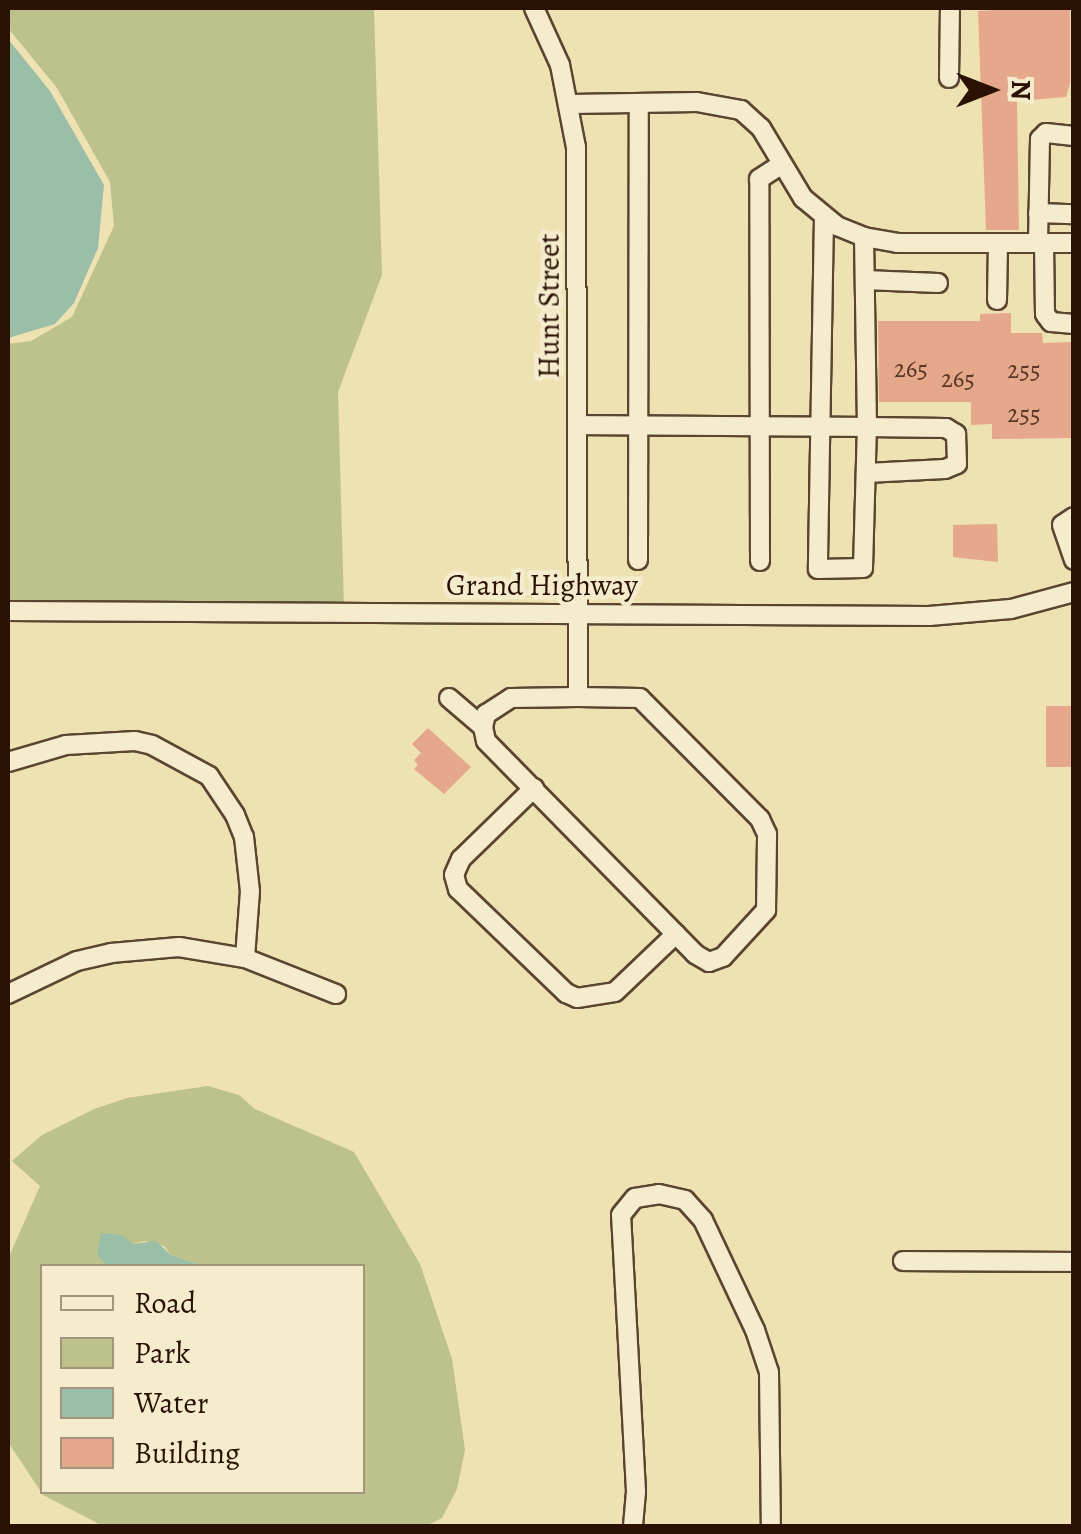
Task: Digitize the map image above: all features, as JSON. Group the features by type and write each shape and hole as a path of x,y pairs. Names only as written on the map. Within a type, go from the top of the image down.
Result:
{"street":[{"name":"Hunt Street","path":"534,8 560,65 570,104 577,168 578,697"},
{"path":"949,78 950,8"},
{"path":"638,103 638,560"},
{"path":"570,104 716,103 741,110 761,128 803,198 824,217 864,238 897,242 1074,242"},
{"path":"1074,136 1046,133 1040,140 1038,213 1044,314 1051,322 1074,324"},
{"path":"760,561 759,179 782,164"},
{"path":"1038,213 1074,214"},
{"path":"824,217 818,569 863,568 867,427 864,238"},
{"path":"997,300 998,242"},
{"path":"865,280 938,283"},
{"path":"576,425 946,428 956,434 956,464 945,469 866,472"},
{"path":"1074,517 1062,525 1074,560"},
{"name":"Grand Highway","path":"8,612 929,616 1010,608 1074,592"},
{"path":"578,697 640,698 765,827 768,902 762,917 734,948 709,962 676,934 486,741 486,714 511,698 578,697"},
{"path":"449,698 483,727"},
{"path":"8,762 66,746 135,741 152,745 209,776 235,815 246,850 250,890 245,958"},
{"path":"534,788 460,860 454,874 458,889 566,993 577,998 616,992 676,934"},
{"path":"8,994 77,961 111,953 180,948 245,958 336,994"},
{"path":"633,1526 636,1491 621,1215 634,1198 659,1194 685,1200 703,1220 755,1330 770,1372 771,1526"},
{"path":"903,1261 1074,1262"}],"green space":[{"path":"8,8 374,8 382,275 338,392 344,607 8,605 8,344 31,341 72,317 114,226 110,182 57,88 8,28"},
{"path":"208,1086 239,1095 255,1109 354,1152 420,1264 452,1359 465,1450 457,1489 442,1518 426,1526 103,1526 43,1495 365,1494 365,1264 198,1264 171,1255 164,1246 145,1241 132,1244 122,1235 97,1255 104,1264 40,1264 40,1490 8,1442 8,1259 40,1186 12,1161 42,1135 94,1109 127,1098"}],"water":[{"path":"8,39 50,91 104,185 98,248 74,303 55,324 8,338"},
{"path":"101,1233 122,1235 133,1244 156,1241 171,1255 198,1264 104,1264 97,1255"}],"building":[{"path":"1070,8 1070,83 1066,97 1017,101 1019,230 986,230 978,11"},
{"path":"1011,313 1011,333 1042,333 1043,343 1073,342 1074,438 992,439 992,424 971,425 971,402 879,402 878,321 980,321 980,314"},
{"path":"997,524 998,562 953,557 953,525"},
{"path":"1046,706 1074,706 1074,767 1046,767"},
{"path":"428,728 471,767 444,794 414,769 418,765 414,760 421,753 412,744"}]}
